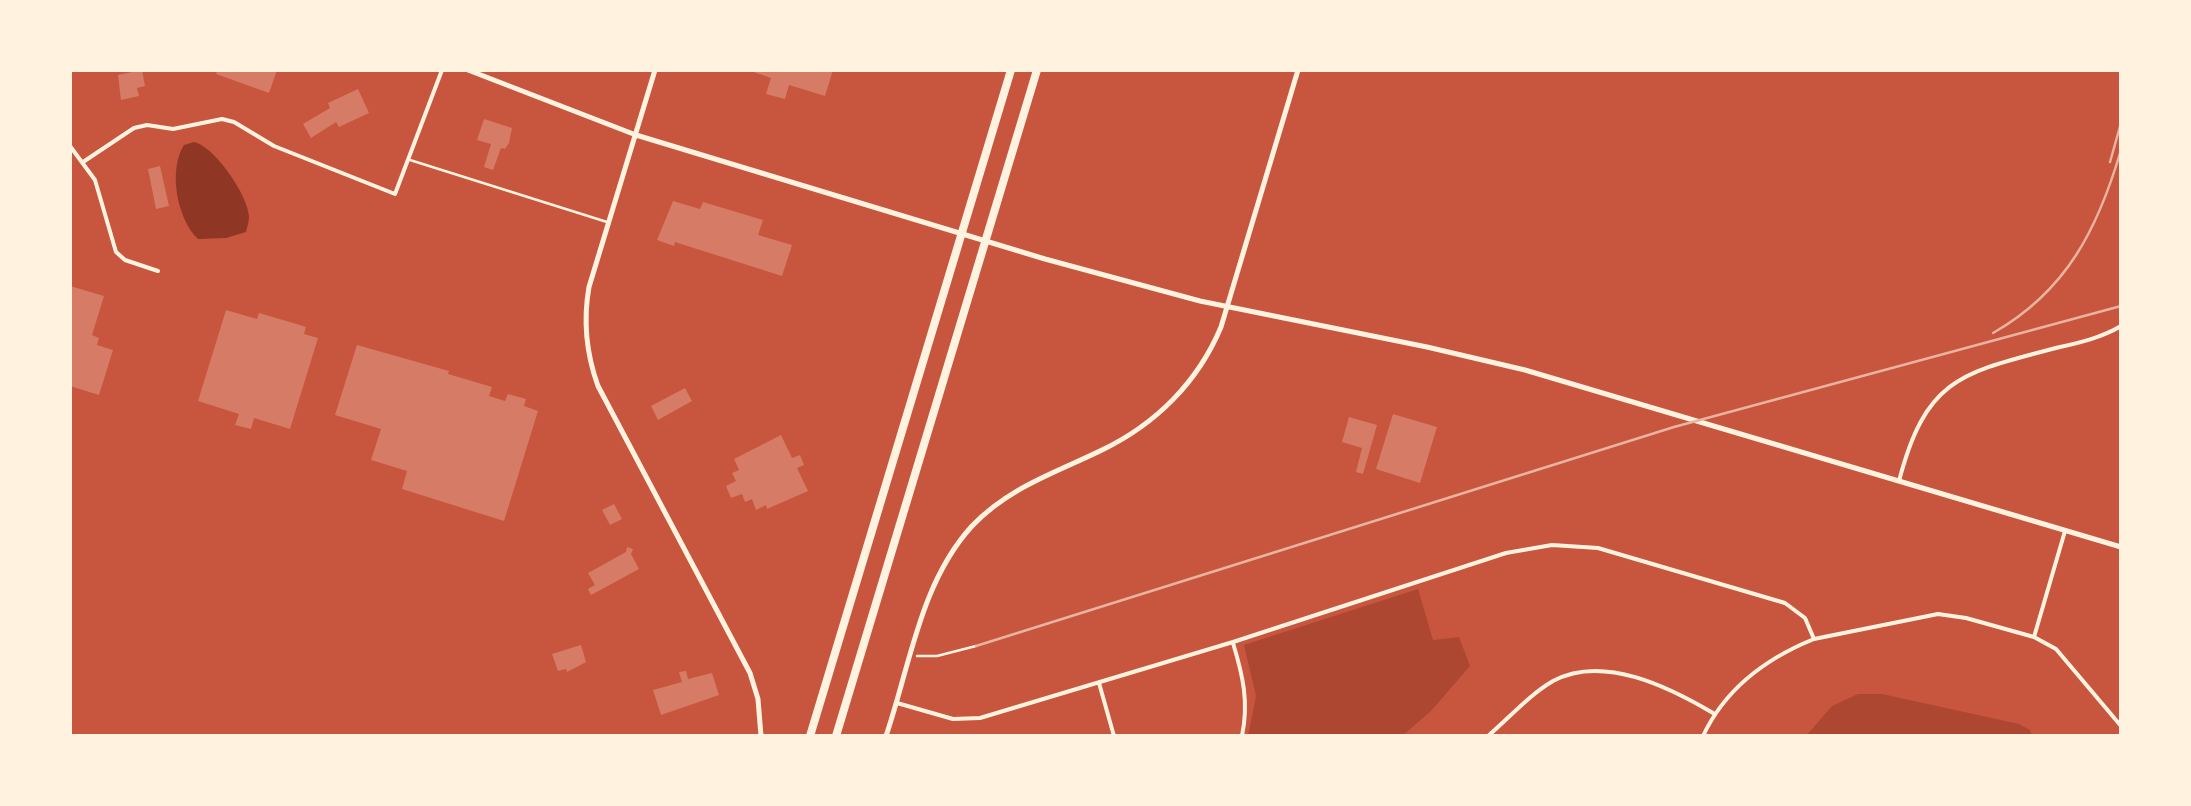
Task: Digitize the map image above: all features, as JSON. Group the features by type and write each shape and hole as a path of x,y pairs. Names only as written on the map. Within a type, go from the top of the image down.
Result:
{"highway":[{"path":"810,736 1010,70"},
{"path":"836,736 1037,70"}],"street":[{"path":"83,162 134,128 148,125 173,130 222,119 274,146 396,194 442,70"},
{"path":"468,70 636,136 1014,250 1226,307 1525,370 2121,547"},
{"path":"655,70 586,301 587,345 594,374 746,664 758,700 760,736"},
{"path":"886,736 942,568 973,525 1018,487 1121,440 1156,416 1204,363 1226,307 1298,70"},
{"path":"70,146 99,191 116,252 125,260 158,271"},
{"path":"1900,481 1918,423 1951,384 1978,370 2095,338 2121,326"},
{"path":"2034,637 2066,531"},
{"path":"897,703 953,719 971,720 1536,546 1567,544 1612,552 1785,604 1805,618 1814,639"},
{"path":"1703,736 1714,714 1738,687 1764,665 1814,639 1938,614 2034,637 2056,649 2121,726"},
{"path":"1233,642 1246,693 1242,736"},
{"path":"1488,736 1544,687 1569,674 1590,671 1668,687 1714,714"},
{"path":"1099,683 1114,736"}],"lane":[{"path":"408,159 609,222"}],"path":[{"path":"911,654 926,657 976,646"}],"shaded area":[{"path":"194,142 211,152 236,184 249,216 246,232 226,238 198,239 191,230 180,207 176,167 184,145"},
{"path":"1418,589 1433,640 1459,637 1470,666 1431,711 1402,736 1248,736 1256,696 1244,645"},
{"path":"1858,694 1882,694 2019,724 2030,730 2032,736 1806,736 1832,706"}],"building":[{"path":"142,70 145,86 137,88 139,96 121,100 118,75"},
{"path":"218,70 277,70 269,93 216,74"},
{"path":"748,70 833,70 825,96 789,85 785,99 766,94 771,78"},
{"path":"358,89 369,113 339,127 336,122 311,138 303,124 330,108 328,103"},
{"path":"484,119 512,128 509,143 501,148 493,170 484,167 491,144 477,140"},
{"path":"160,166 169,206 156,209 148,169"},
{"path":"673,201 700,209 703,202 763,220 758,235 792,245 782,276 675,242 674,246 657,240"},
{"path":"70,286 104,296 92,335 99,338 97,345 113,350 99,395 70,386"},
{"path":"226,310 257,319 259,313 293,323 306,327 304,334 318,338 290,429 254,418 251,429 235,425 239,414 198,401"},
{"path":"357,345 492,387 489,396 505,401 508,394 526,399 524,406 538,411 504,521 402,489 407,471 371,460 381,429 335,415"},
{"path":"685,388 692,401 658,420 651,406"},
{"path":"1393,414 1437,427 1420,483 1376,469"},
{"path":"1349,417 1377,425 1363,474 1356,472 1362,448 1342,442"},
{"path":"781,435 792,458 800,455 804,465 797,468 808,491 756,510 752,499 745,502 742,494 731,498 726,486 736,481 732,473 739,470 734,459"},
{"path":"614,504 622,519 610,525 602,510"},
{"path":"627,547 633,549 631,554 639,569 591,595 588,589 595,585 588,573 626,552"},
{"path":"581,645 586,662 567,672 558,671 552,654"},
{"path":"686,671 688,679 712,673 719,695 661,715 653,690 682,682 679,672"}],"railway":[{"path":"2110,162 2121,123"},
{"path":"1993,333 2041,298 2076,255 2102,206 2121,150"},
{"path":"976,646 1674,427 2121,306"}]}
